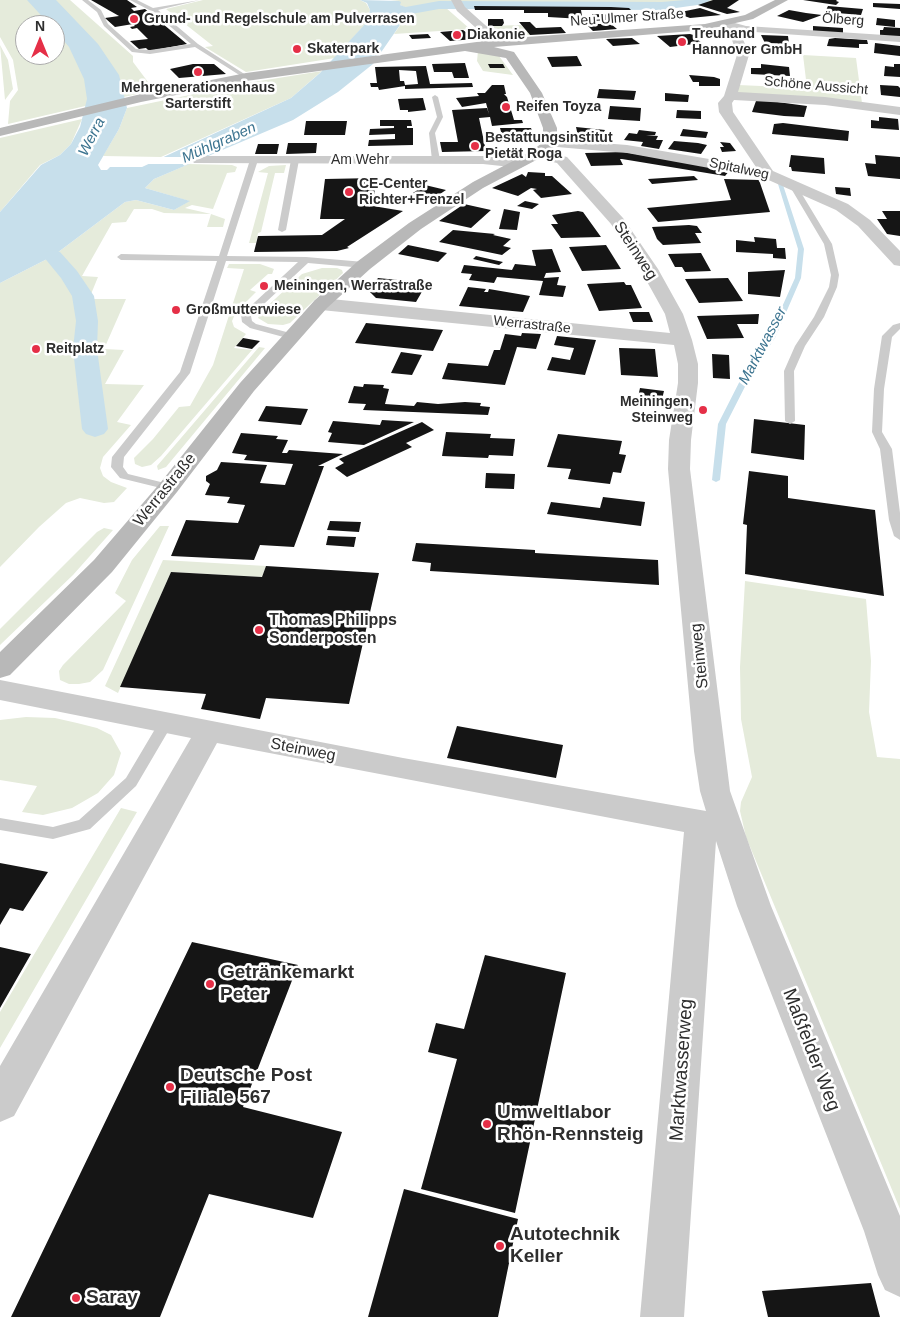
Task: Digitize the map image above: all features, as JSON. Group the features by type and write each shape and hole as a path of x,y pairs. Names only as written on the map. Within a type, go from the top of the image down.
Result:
{"street":[{"name":"Neu-Ulmer Straße","path":"468,48 529,40 729,25 758,14 783,0"},
{"path":"457,3 510,55 536,93 550,128 550,143 537,154"},
{"name":"Ölberg","path":"729,25 900,39"},
{"path":"729,25 743,55 730,96 725,103 726,112 768,174"},
{"path":"510,55 521,43 529,40"},
{"path":"6,131 141,98 246,77 468,48 496,51 510,55"},
{"name":"Schöne Aussicht","path":"730,96 825,101 900,112"},
{"name":"Spitalweg","path":"550,143 628,149 768,174 828,199 854,216 885,243 900,261"},
{"name":"Werrastraße","path":"0,668 103,566 169,487 247,387 321,304 364,266 442,207 537,154"},
{"name":"Steinweg","path":"0,690 209,732 713,824 715,791 709,751 679,469 680,440 688,383 688,364 682,340 674,314 617,221 562,160 537,154"},
{"name":"Am Wehr","path":"200,160 483,160 520,164"},
{"name":"Werrastraße","path":"321,304 682,340"},
{"path":"1,1097 209,732"},
{"name":"Maßfelder Weg","path":"713,824 754,906 885,1231 900,1275"},
{"name":"Marktwasserweg","path":"662,1317 713,824"}],"lane":[{"path":"85,0 99,11 106,25 134,51 150,52 199,46"},
{"path":"133,0 152,10 199,46 246,77"},
{"path":"152,10 197,0"},
{"path":"435,97 440,117 432,133 436,160"},
{"path":"169,487 138,481 124,476 116,467 118,456 185,373 254,160"},
{"path":"282,230 296,160"},
{"path":"790,421 789,371 800,346 819,317 833,287 835,275 828,244 796,190 800,187"},
{"path":"121,257 306,260 364,266"},
{"path":"291,336 253,326 247,322 246,315 306,260"},
{"path":"900,326 896,326 887,336 879,389 878,432 886,449 895,520 900,536"},
{"path":"0,824 53,833 84,825 131,782 166,723"}],"green space":[{"path":"0,0 70,0 133,56 133,62 154,90 8,124 10,101 18,90 13,60 0,37"},
{"path":"203,0 360,0 366,3 370,10 366,23 335,58 246,72 205,47 213,46 166,9"},
{"path":"390,0 713,0 698,5 657,7 445,7 470,29 394,34 411,10 400,5 399,1"},
{"path":"521,25 530,35 506,35 490,26"},
{"path":"0,45 8,60 13,89 5,100"},
{"path":"478,51 499,56 513,75 483,71 477,61"},
{"path":"803,55 856,58 862,103 736,95 738,85 807,88"},
{"path":"322,71 291,98 161,157 103,156 119,129 127,108 247,83"},
{"path":"82,119 71,144 60,155 40,165 0,212 0,138"},
{"path":"189,164 232,165 237,167 235,172 227,173 213,209 192,205 185,208 211,214 164,213 152,209 134,209 126,222 112,223 82,276 98,277 89,299 126,299 104,349 124,350 105,384 144,385 117,422 131,425 103,457 100,468 103,476 111,482 127,488 114,502 104,503 80,498 66,503 39,527 0,567 0,283 53,256 125,202 136,200 174,210 189,201 145,188 154,179"},
{"path":"286,165 284,173 275,173 261,232 258,233 256,243 249,243 268,173 258,172 269,166"},
{"path":"211,214 225,219 223,227 207,227"},
{"path":"229,264 260,264 274,269 272,274 268,274 250,290 256,292 236,312 232,321 234,327 246,334 234,348 252,350 161,456 151,465 142,467 135,464 134,458 153,439 179,407 190,406 213,365 244,269 227,268"},
{"path":"322,268 337,268 342,270 343,273 290,323 283,325 268,324 258,318 261,312 302,274"},
{"path":"259,347 265,348 166,467 158,470 157,466"},
{"path":"160,526 169,526 103,670 90,682 69,684 60,680 59,671 63,665 126,601 115,593 132,560"},
{"path":"104,528 113,530 73,575 0,645 0,629 97,532"},
{"path":"163,560 266,566 262,577 171,572 118,693 105,686"},
{"path":"745,581 866,599 871,661 869,712 877,757 900,759 900,1209 746,837 740,811 741,802 752,777 741,719 740,667"},
{"path":"26,717 55,718 97,728 111,735 121,753 114,775 98,793 72,808 43,815 22,812 37,786 0,780 0,720"},
{"path":"121,808 137,812 0,1048 0,1012"}],"water":[{"path":"27,0 56,0 98,44 119,75 127,108 119,129 98,165 101,170 107,170 110,167 142,167 291,98 320,73 366,23 370,10 367,3 360,0 399,1 401,2 400,5 411,9 373,64 338,92 293,120 154,179 145,188 190,201 174,210 136,200 125,202 53,256 0,283 0,212 41,165 60,155 71,144 80,127 87,99 84,79 65,42 65,15 41,15"}],"pier":[{"path":"161,157 208,157 190,164 145,164"}],"building":[{"path":"91,0 127,0 137,7 131,8 134,11 145,9 187,44 149,51 146,48 139,49 130,41 148,39 137,28 132,29 130,27 135,26 133,24 115,27 105,18 119,16"},
{"path":"713,0 739,0 727,8 740,12 727,14 698,5"},
{"path":"803,0 837,0 839,2 836,5"},
{"path":"873,3 900,4 900,9 873,7"},
{"path":"474,6 611,7 629,8 631,10 581,10 582,16 592,17 592,14 623,15 624,21 548,17 548,13 524,13 524,10 475,10"},
{"path":"828,6 863,9 861,15 825,12"},
{"path":"700,8 721,15 690,18 676,13"},
{"path":"789,10 822,15 803,22 777,16"},
{"path":"877,18 895,20 895,27 876,25"},
{"path":"488,19 503,19 504,23 502,26 488,26"},
{"path":"519,22 530,22 536,28 561,27 566,33 530,35"},
{"path":"592,24 611,24 617,29 593,31 587,25 594,25"},
{"path":"813,26 843,28 843,34 813,31"},
{"path":"884,27 900,28 900,38 880,36 880,30 883,30"},
{"name":"Diakonie","path":"463,30 475,39 450,41 440,32"},
{"path":"428,34 431,38 412,39 409,35"},
{"name":"Treuhand Hannover GmbH","path":"690,34 697,36 702,40 698,40 702,43 670,47 657,36"},
{"path":"761,35 788,36 789,44 765,43"},
{"path":"632,38 640,44 613,46 606,39"},
{"path":"829,39 867,40 868,44 859,44 859,48 827,46"},
{"path":"875,43 900,46 900,56 874,53"},
{"path":"577,56 582,66 552,67 547,57"},
{"path":"465,63 469,78 454,78 452,72 434,72 432,64"},
{"name":"Mehrgenerationenhaus Sarterstift","path":"193,64 214,64 226,74 179,78 170,69"},
{"path":"488,64 503,64 505,68 490,68"},
{"path":"761,64 789,67 790,76 751,74 751,68 761,68"},
{"path":"894,64 900,64 900,77 884,76 885,66 894,67"},
{"path":"426,66 430,84 472,83 473,87 405,89 405,86 379,90 378,87 371,87 370,83 377,83 375,67","holes":["399,70 416,71 418,84 405,85 404,81 400,81"]},
{"path":"689,75 720,79 720,86 699,86 699,82 693,82"},
{"path":"492,85 504,85 506,94 504,94 507,97 514,120 522,120 523,123 492,126 490,117 479,118 486,151 442,152 440,142 458,142 452,110 487,108 489,114 486,103 462,107 456,98 479,96 477,93 485,93"},
{"path":"880,85 898,86 900,88 900,97 881,95"},
{"path":"599,89 636,91 634,100 597,98"},
{"path":"665,93 689,95 688,102 665,101"},
{"path":"423,98 426,110 408,112 408,110 400,110 398,99"},
{"path":"756,101 807,106 804,117 784,116 752,112"},
{"path":"610,106 641,108 640,121 608,119"},
{"path":"677,110 701,111 701,119 676,118"},
{"path":"879,117 898,119 899,130 871,128 871,120 879,121"},
{"path":"380,120 411,120 412,126 407,126 407,128 413,128 413,145 368,146 369,140 395,139 395,134 369,135 370,129 394,128 394,126 380,126"},
{"path":"306,121 347,121 345,135 304,135"},
{"path":"783,123 849,131 848,141 772,134 774,124"},
{"path":"576,127 605,130 604,132 612,134 607,141 583,138 578,136"},
{"path":"500,128 531,128 535,139 504,143"},
{"path":"683,129 708,132 706,138 680,136"},
{"path":"639,130 656,132 655,135 646,135 658,136 656,140 663,140 659,149 641,146 643,142 624,140 629,133 637,134"},
{"path":"674,141 707,145 701,154 668,149"},
{"path":"720,142 730,143 736,151 722,152 720,147 724,147"},
{"path":"288,143 317,143 316,153 286,154"},
{"path":"258,144 279,144 277,154 255,154"},
{"path":"624,152 730,170 725,176 622,159 620,159 623,165 591,166 585,153"},
{"path":"791,155 824,158 825,174 792,171 791,167 789,167"},
{"path":"875,155 900,157 900,179 868,176 865,163 876,164"},
{"path":"528,172 545,173 545,176 552,176 572,194 541,198 533,190 537,189 531,188 518,196 492,188 522,174 526,177"},
{"path":"694,176 698,180 652,184 648,179"},
{"path":"376,178 373,206 403,211 347,247 349,248 337,251 254,252 258,236 322,235 345,219 320,219 325,179"},
{"path":"724,179 759,180 770,212 658,222 647,208 731,200"},
{"path":"425,185 446,190 434,198 413,193"},
{"path":"835,187 850,188 851,196 836,194"},
{"path":"525,201 539,204 532,209 517,206"},
{"path":"464,204 491,210 471,228 439,221"},
{"path":"504,209 520,212 517,230 499,229"},
{"path":"882,211 900,211 900,236 887,234 877,219 887,219"},
{"path":"583,212 601,237 561,238 551,224 558,224 552,215"},
{"path":"697,226 702,233 695,233 701,243 663,245 657,239 652,227"},
{"path":"453,230 495,234 493,235 511,239 503,246 511,248 502,255 439,242"},
{"path":"754,237 776,239 777,248 785,248 786,259 773,258 773,254 736,252 736,240 755,242"},
{"path":"408,245 447,253 438,262 398,254"},
{"path":"606,245 621,269 582,271 569,247"},
{"path":"552,249 561,272 546,273 544,278 559,277 557,285 566,286 563,297 539,295 543,281 497,277 494,283 469,280 472,274 461,273 464,265 512,270 515,264 536,266 532,250"},
{"path":"701,253 711,271 685,272 682,267 675,267 668,254"},
{"path":"476,256 503,262 499,265 473,259"},
{"path":"785,270 780,297 748,294 748,272"},
{"path":"378,278 427,283 416,302 376,298 369,291"},
{"path":"728,278 743,301 699,303 685,279"},
{"path":"624,282 626,285 631,285 642,308 599,311 587,284"},
{"path":"468,287 486,289 484,292 488,292 489,289 530,296 523,312 459,306"},
{"path":"629,312 649,312 653,322 633,322"},
{"path":"759,314 758,324 737,324 744,338 707,339 697,316"},
{"path":"366,323 443,330 433,351 355,343"},
{"path":"522,333 541,334 536,349 517,347 505,385 442,379 448,363 488,366 494,350 500,350 505,334 521,336"},
{"path":"557,336 596,340 585,375 547,370 552,357 570,360 574,348 554,345"},
{"path":"243,338 260,341 252,349 236,346"},
{"path":"619,348 655,349 658,377 621,375"},
{"path":"401,352 422,355 412,375 391,373"},
{"path":"712,354 729,355 730,379 713,378"},
{"path":"364,384 384,385 383,388 389,389 385,404 414,406 417,402 438,404 465,402 481,403 480,406 490,407 488,415 363,410 366,404 348,403 354,386 363,387"},
{"path":"640,388 664,391 662,399 638,397"},
{"path":"266,406 308,409 301,425 258,421"},
{"path":"754,419 805,425 804,460 751,453"},
{"path":"382,420 414,422 364,445 328,442 332,433 328,432 333,421 380,425"},
{"path":"422,422 434,430 406,443 412,447 347,477 335,468 344,463 339,459"},
{"path":"446,432 491,434 490,438 515,439 513,456 489,455 488,458 442,456"},
{"path":"241,433 278,436 276,439 288,440 282,453 287,453 289,450 343,454 318,466 324,466 294,547 260,545 254,560 171,556 186,520 238,523 245,505 227,503 230,497 205,495 210,484 206,481 206,476 217,470 221,462 267,465 260,483 285,485 293,464 244,460 247,455 232,453"},
{"path":"558,434 622,441 619,454 626,455 621,473 613,472 610,484 568,479 571,469 547,467"},
{"path":"749,471 788,476 788,498 875,510 884,596 745,574 747,525 743,524"},
{"path":"486,473 515,474 514,489 485,488"},
{"path":"603,497 645,502 641,526 547,514 551,502 600,508"},
{"path":"330,521 361,522 359,532 327,530"},
{"path":"328,536 356,537 354,547 326,545"},
{"path":"416,543 535,550 535,553 658,560 659,585 430,571 431,563 412,561"},
{"path":"266,566 379,573 349,704 266,698 260,719 201,709 206,694 120,687 171,572 262,577"},
{"path":"457,726 563,745 556,778 447,758"},
{"path":"0,863 48,872 23,911 10,908 0,925"},
{"path":"192,942 298,965 243,1107 342,1132 313,1218 209,1194 160,1317 11,1317"},
{"path":"0,947 31,954 0,1008"},
{"name":"Umweltlabor Rhön-Rennsteig","path":"485,955 566,973 515,1213 421,1189 457,1059 428,1052 436,1023 464,1029"},
{"path":"404,1189 518,1219 498,1317 368,1317"},
{"path":"871,1283 880,1317 768,1317 762,1291"}],"waterway":[{"path":"389,14 439,5 662,6 704,0"},
{"name":"Marktwasser","path":"716,480 722,424 751,367 771,338 798,278 801,249 780,185"},
{"path":"53,256 70,275 83,296 87,321 85,349 95,429"}],"place":[{"name":"Grund- und Regelschule am Pulverrasen","path":"134,19"},
{"name":"Diakonie","path":"457,35"},
{"name":"Treuhand Hannover GmbH","path":"682,42"},
{"name":"Skaterpark","path":"297,49"},
{"name":"Mehrgenerationenhaus Sarterstift","path":"198,72"},
{"name":"Reifen Toyza","path":"506,107"},
{"name":"Bestattungsinstitut Pietät Roga","path":"475,146"},
{"name":"CE-Center Richter+Frenzel","path":"349,192"},
{"name":"Meiningen, Werrastraße","path":"264,286"},
{"name":"Großmutterwiese","path":"176,310"},
{"name":"Reitplatz","path":"36,349"},
{"name":"Meiningen, Steinweg","path":"703,410"},
{"name":"Thomas Philipps Sonderposten","path":"259,630"},
{"name":"Getränkemarkt Peter","path":"210,984"},
{"name":"Deutsche Post Filiale 567","path":"170,1087"},
{"name":"Umweltlabor Rhön-Rennsteig","path":"487,1124"},
{"name":"Autotechnik Keller","path":"500,1246"},
{"name":"Saray","path":"76,1298"}],"water label":[{"name":"Werra","path":"92,137"},
{"name":"Mühlgraben","path":"219,143"}]}
